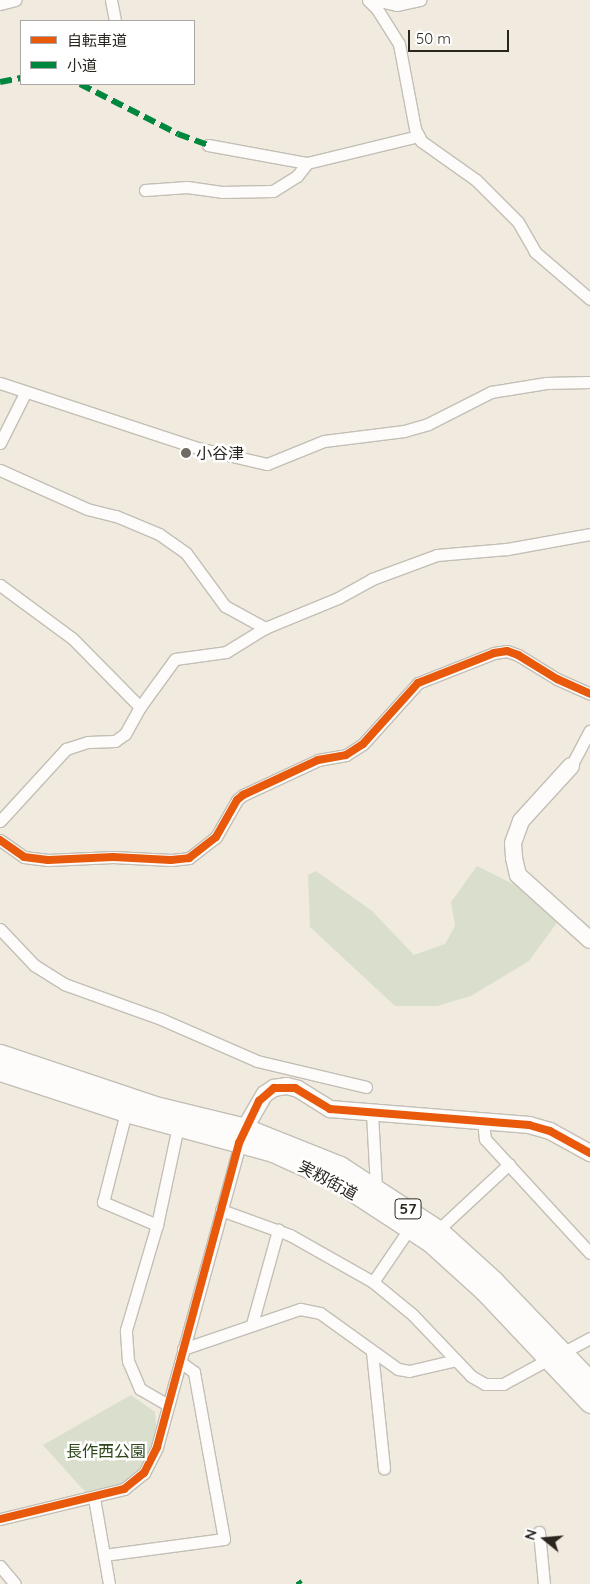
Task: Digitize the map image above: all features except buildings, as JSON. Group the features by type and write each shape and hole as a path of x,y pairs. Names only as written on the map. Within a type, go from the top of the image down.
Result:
{"main road":[{"name":"実籾街道","path":"0,1054 340,1166 376,1186 438,1230 494,1281 556,1356 590,1403"},
{"name":"実籾街道","path":"0,1071 126,1112 178,1126 242,1135 273,1152 328,1176 430,1242 556,1356 590,1381"}],"street":[{"path":"0,4 15,0"},
{"path":"111,0 116,20"},
{"path":"368,0 382,15 399,44 419,136 422,141 476,180 509,212 535,252 590,299"},
{"path":"375,0 396,5 420,0"},
{"path":"208,145 307,163 419,136"},
{"path":"145,190 187,187 222,192 273,191 297,176 307,163"},
{"path":"0,383 25,393 198,448 267,464 324,441 404,431 428,424 491,392 546,383 590,382"},
{"path":"0,443 25,393"},
{"path":"0,470 87,509 116,516 159,534 186,553 226,606 265,628"},
{"path":"0,821 66,749 88,742 115,741 125,734 140,707 176,660 226,652 265,628 338,598 372,579 437,555 507,549 590,534"},
{"path":"0,585 72,638 140,707"},
{"path":"0,840 24,856 48,860 113,857 171,860 189,858 216,837 237,800 243,795 318,760 346,756 363,744 418,683 494,652 507,651 518,655 557,679 590,694"},
{"path":"590,731 571,766 521,821 513,843 518,875 590,940"},
{"path":"0,929 34,965 64,984 161,1020 257,1061 366,1087"},
{"path":"0,1519 94,1498 124,1489 144,1473 157,1447 242,1135 259,1101 278,1086 295,1088 330,1109 540,1127 590,1153"},
{"path":"126,1112 103,1202 157,1225"},
{"path":"372,1113 376,1186"},
{"path":"483,1121 485,1139 590,1253"},
{"path":"168,1405 140,1389 128,1361 126,1330 157,1225 178,1126"},
{"path":"438,1230 509,1164"},
{"path":"221,1210 278,1230 373,1282 413,1315 471,1376 484,1384 503,1384 590,1338"},
{"path":"373,1282 410,1229"},
{"path":"252,1324 278,1230"},
{"path":"183,1349 287,1312 311,1309 398,1369 409,1371 456,1360"},
{"path":"372,1352 384,1468"},
{"path":"104,1555 224,1539 194,1372 180,1362"},
{"path":"94,1498 109,1584"},
{"path":"539,1532 544,1584"},
{"path":"0,1566 15,1584"}],"green space":[{"path":"477,866 517,886 559,920 529,961 471,996 437,1006 395,1006 310,927 308,875 316,871 372,911 414,955 445,944 455,926 451,902"},
{"name":"長作西公園","path":"131,1395 155,1412 156,1426 150,1451 138,1471 121,1484 87,1494 43,1445"}],"marked path":[{"path":"0,82 20,78"},
{"path":"82,85 178,134 208,145"}],"cycle path":[{"path":"0,840 24,857 48,860 113,857 171,860 189,858 216,837 237,800 243,795 318,760 346,755 363,744 418,683 494,653 507,651 518,655 557,679 590,694"},
{"path":"0,1519 124,1489 144,1473 157,1447 239,1143 259,1101 274,1088 295,1088 330,1109 529,1125 550,1131 590,1153"}],"place":[{"name":"小谷津","path":"186,453"}]}
